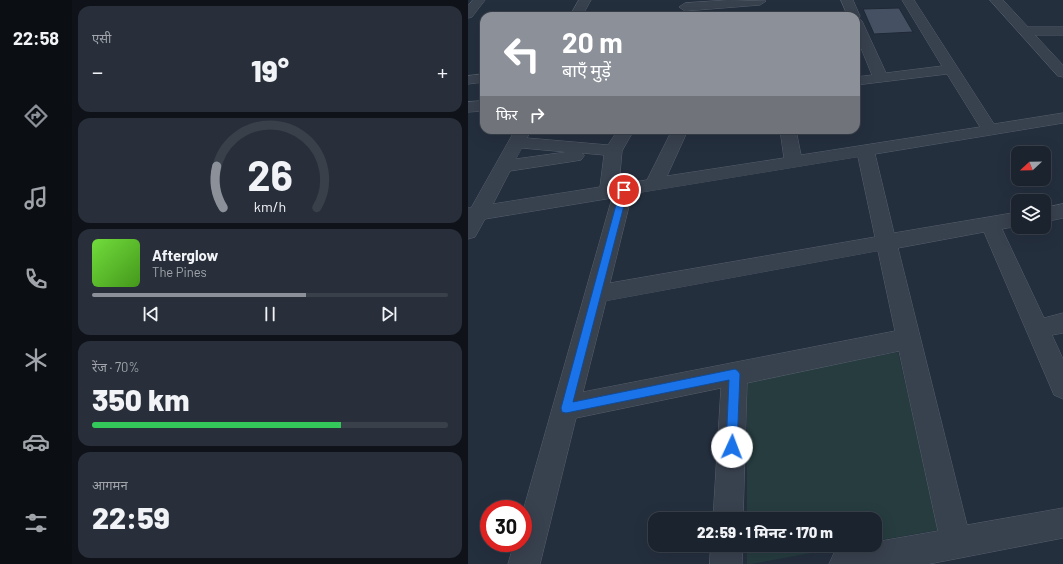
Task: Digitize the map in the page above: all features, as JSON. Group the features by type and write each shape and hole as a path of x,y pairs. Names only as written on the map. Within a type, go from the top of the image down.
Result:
{"street":[{"path":"468,14 479,0"},
{"path":"578,12 585,0"},
{"path":"588,12 595,0"},
{"path":"847,0 852,12"},
{"path":"908,0 990,130"},
{"path":"996,0 1063,73"},
{"path":"685,8 759,1 762,12"},
{"path":"860,30 881,78"},
{"path":"1025,32 1063,31"},
{"path":"860,81 952,68"},
{"path":"468,80 480,78"},
{"path":"468,107 480,106"},
{"path":"471,211 617,191 1063,118"},
{"path":"517,134 587,149 612,151"},
{"path":"471,211 504,166 517,134"},
{"path":"468,232 471,211 517,134"},
{"path":"524,564 596,294 617,191 612,151 623,134"},
{"path":"654,185 678,134"},
{"path":"789,134 794,162"},
{"path":"504,166 583,155 587,149"},
{"path":"865,150 956,543"},
{"path":"1051,213 1063,211"},
{"path":"596,294 1011,220"},
{"path":"990,224 1063,387"},
{"path":"1037,329 1063,324"},
{"path":"566,408 909,339"},
{"path":"728,512 735,374"},
{"path":"845,564 1063,523"},
{"path":"726,564 727,552"}],"green space":[{"path":"898,352 939,530 882,540 882,512 747,512 747,382"},
{"path":"747,552 817,552 751,564 747,564"}],"building":[{"path":"899,8 913,32 874,34 863,9"}],"route":[{"path":"624,190 566,408 735,374 732,447"}]}
